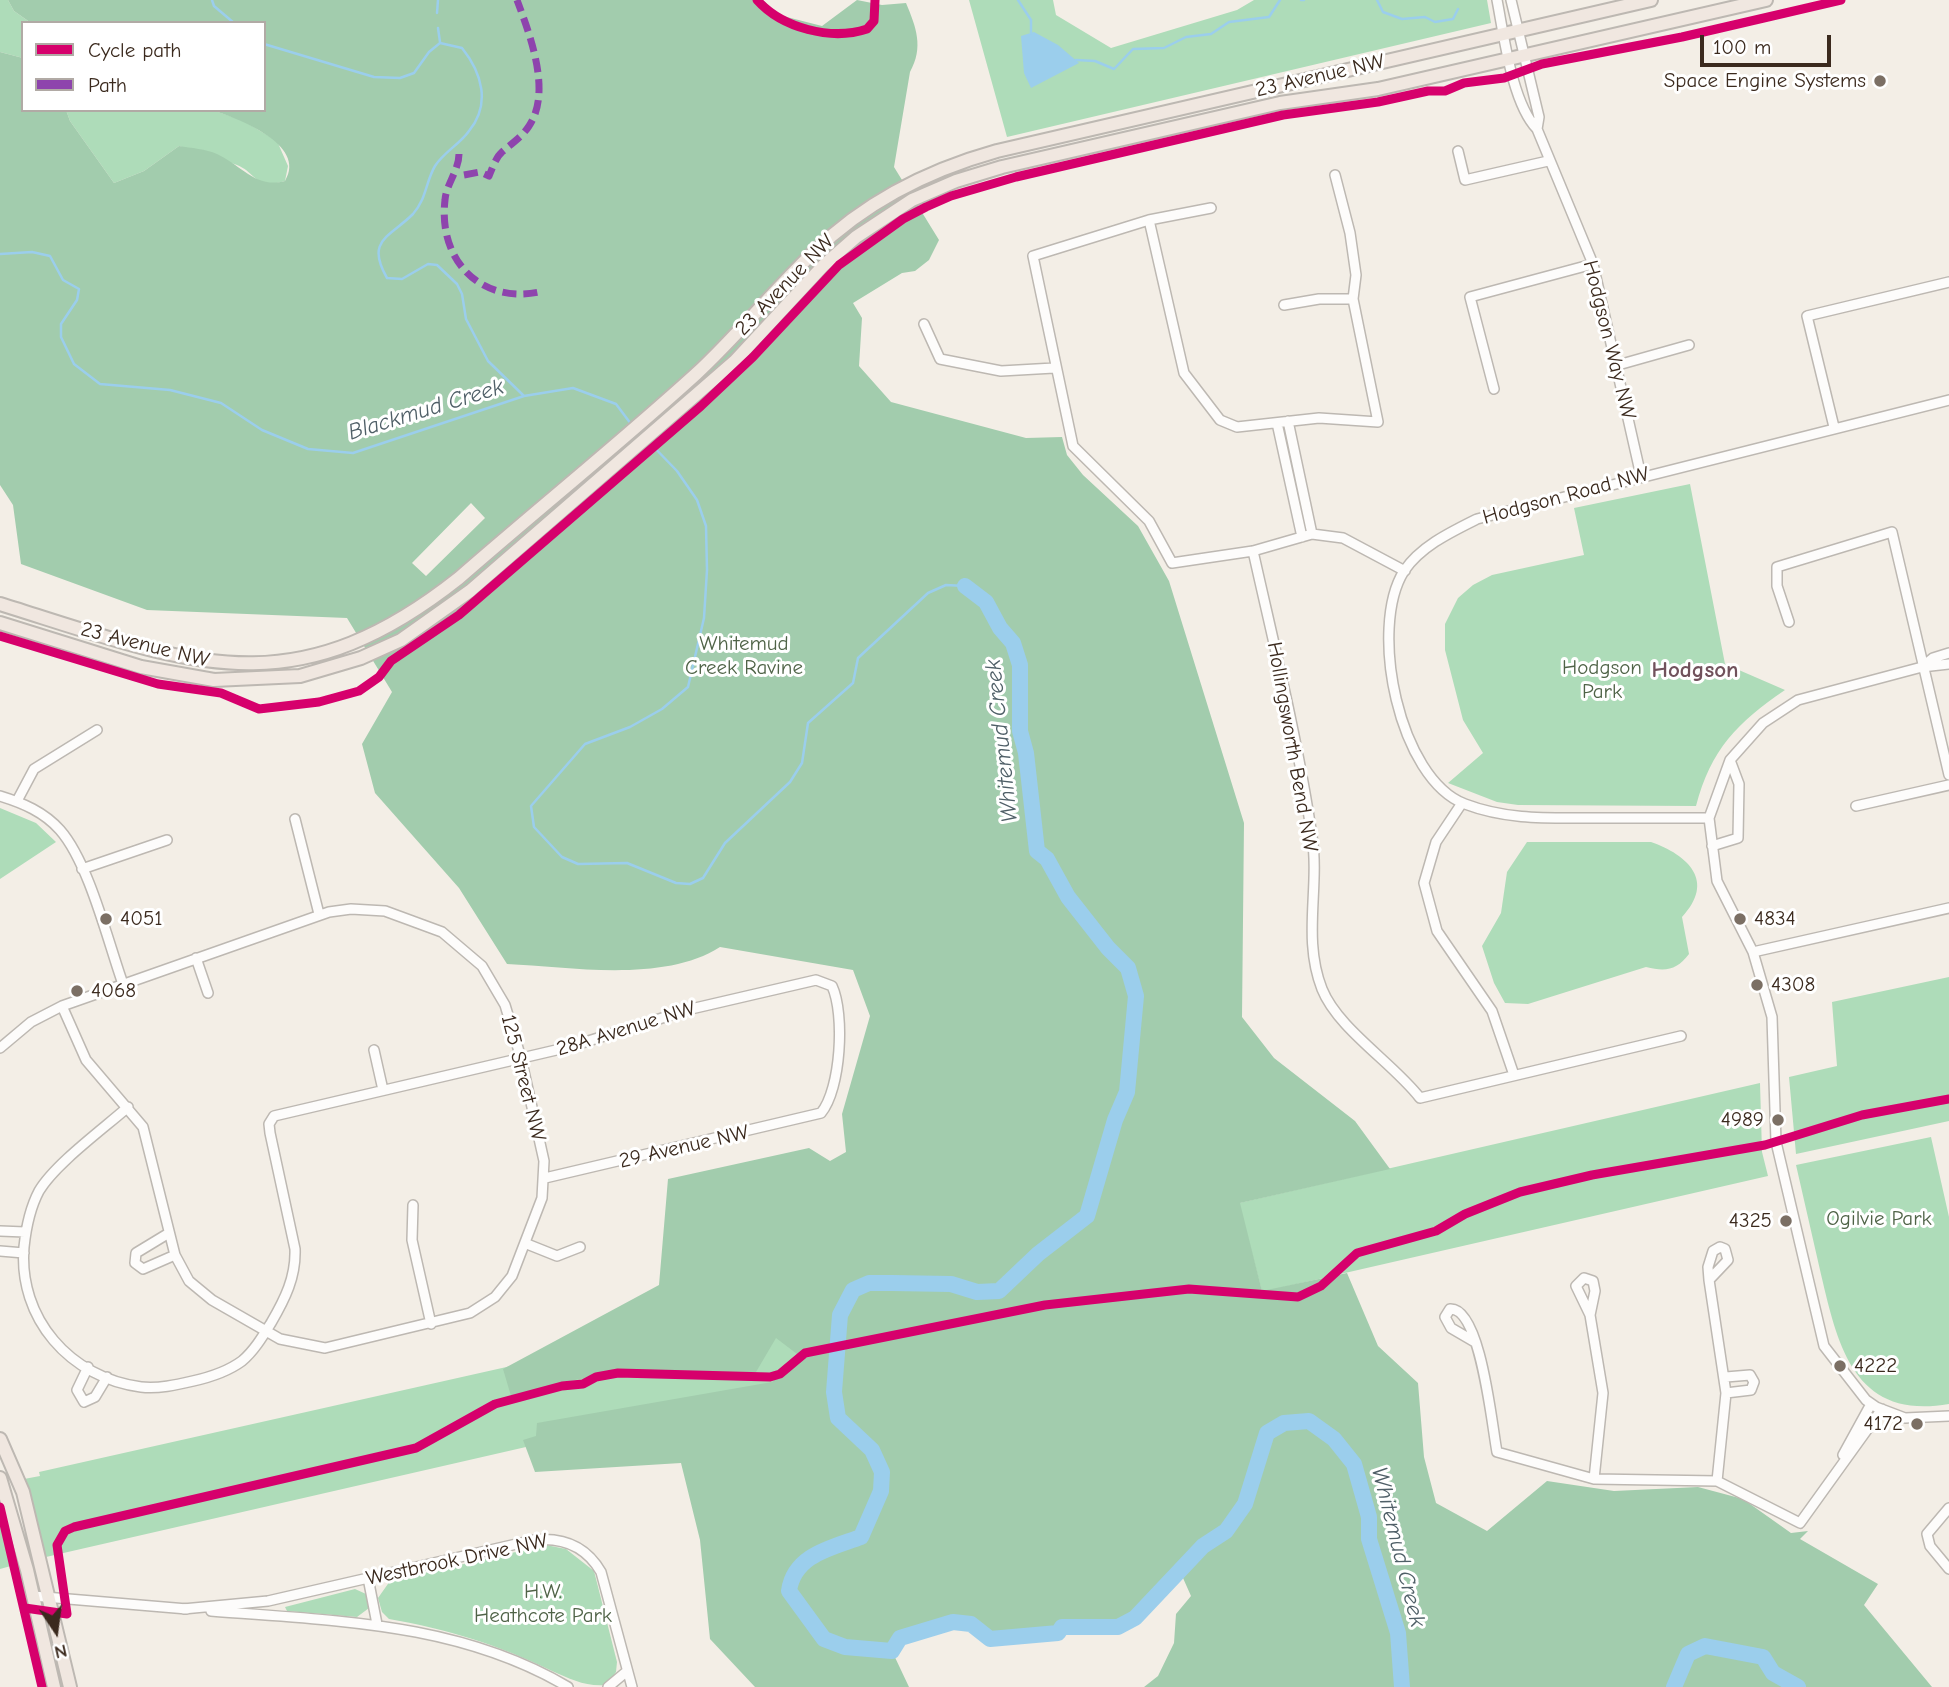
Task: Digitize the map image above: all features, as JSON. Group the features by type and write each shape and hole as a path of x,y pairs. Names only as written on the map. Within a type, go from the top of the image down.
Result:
{"main road":[{"name":"23 Avenue NW","path":"0,604 181,658 244,664 297,660 353,645 424,606 595,462 725,346 814,252 845,225 904,186 949,166 997,151 1651,0"},
{"name":"23 Avenue NW","path":"0,623 141,667 214,680 287,677 326,670 401,639 470,591 735,361 814,276 856,237 912,200 956,181 1002,167 1280,103 1364,92 1766,0"},
{"path":"0,1439 23,1492 70,1687"},
{"path":"0,1478 33,1596 54,1687"}],"street":[{"name":"Hodgson Way NW","path":"1497,0 1527,119 1537,129 1548,161 1593,264 1641,476"},
{"name":"Hodgson Way NW","path":"1511,0 1539,117 1537,129"},
{"path":"1458,152 1465,180 1548,161"},
{"path":"1149,220 1184,373 1220,420 1237,427 1319,418 1378,422 1353,299 1356,275 1350,233 1335,175"},
{"path":"1211,208 1149,220 1033,256 1054,368 1073,446 1149,522 1172,563 1253,551 1307,536 1343,538 1405,571"},
{"path":"1494,389 1470,297 1593,264"},
{"path":"1834,427 1807,316 1949,282"},
{"path":"1284,305 1319,299 1353,299"},
{"path":"923,324 940,359 1001,371 1054,368"},
{"path":"1618,365 1689,345"},
{"name":"Hodgson Road NW","path":"1709,818 1508,817 1462,803 1440,787 1424,769 1410,744 1392,670 1388,624 1394,597 1405,571 1436,540 1477,519 1949,400"},
{"path":"1288,421 1307,536"},
{"path":"1277,423 1307,536"},
{"path":"1789,622 1777,586 1777,567 1892,532 1949,775"},
{"name":"Hollingsworth Bend NW","path":"1253,551 1313,839 1311,946 1322,990 1360,1040 1388,1062 1420,1098 1681,1036"},
{"path":"1922,667 1933,658 1949,653"},
{"path":"1949,664 1922,667 1798,700 1763,723 1730,760 1709,818 1717,881 1753,952 1774,1030 1776,1142 1825,1346 1871,1404 1905,1418 1949,1416"},
{"path":"17,801 34,769 97,730"},
{"path":"1712,846 1738,838 1740,784 1730,760"},
{"path":"1856,806 1949,785"},
{"path":"0,796 43,814 60,830 82,869 123,984"},
{"path":"1462,803 1436,842 1424,883 1437,930 1492,1011 1514,1075"},
{"path":"295,819 318,914"},
{"path":"82,869 167,840"},
{"path":"1753,952 1949,908"},
{"name":"125 Street NW","path":"0,1048 31,1022 62,1006 318,914 351,909 385,911 442,932 482,966 505,1005 521,1058 545,1178 542,1198 527,1244 512,1276 495,1297 470,1313 431,1324"},
{"path":"196,958 208,993"},
{"name":"28A Avenue NW","path":"265,1332 288,1292 296,1256 270,1133 271,1120 285,1112 579,1044 691,1009 816,980 828,983 834,992 841,1032 828,1102 821,1113"},
{"path":"62,1006 86,1060 128,1107 145,1134 175,1255 196,1289 265,1332 292,1343 325,1348 431,1324 412,1240 413,1205"},
{"path":"374,1050 383,1090"},
{"path":"128,1107 46,1182 32,1208 24,1253 25,1286 40,1325 62,1350 88,1367 132,1386 153,1388 213,1376 243,1359 265,1332"},
{"name":"29 Avenue NW","path":"545,1178 821,1113"},
{"path":"0,1231 26,1232"},
{"path":"169,1233 136,1253 135,1263 143,1269 175,1255"},
{"path":"527,1244 557,1256 580,1247"},
{"path":"0,1251 24,1253"},
{"path":"1709,1280 1726,1377 1717,1481"},
{"path":"1590,1315 1603,1393 1594,1479"},
{"path":"1475,1342 1480,1355 1497,1452 1594,1479 1717,1481 1800,1524 1840,1463 1882,1409"},
{"path":"88,1367 76,1390 84,1402 95,1397 107,1377"},
{"path":"1726,1377 1750,1375 1754,1382 1754,1387 1746,1392 1726,1393"},
{"path":"1840,1463 1848,1441 1871,1404"},
{"path":"1949,1507 1927,1534 1930,1546 1949,1569"},
{"name":"Westbrook Drive NW","path":"183,1609 268,1601 534,1540 563,1541 592,1558 601,1572 632,1687"},
{"path":"368,1578 377,1624"},
{"name":"Westbrook Drive NW","path":"33,1596 377,1624 476,1645 519,1661 568,1687"},
{"path":"608,1687 626,1672"}],"green space":[{"path":"0,0 8,0 14,11 28,21 21,21 21,57 0,52"},
{"name":"Whitemud Creek Ravine","path":"8,0 763,0 779,15 822,26 857,0 882,5 906,3 918,46 910,72 894,167 939,240 929,260 915,271 902,273 853,303 862,318 859,366 891,402 1026,438 1062,437 1067,455 1083,475 1138,526 1169,581 1244,823 1242,1017 1274,1058 1355,1121 1390,1169 1240,1203 1262,1291 1347,1273 1378,1346 1418,1383 1424,1457 1436,1503 1487,1531 1547,1481 1614,1491 1698,1487 1743,1499 1791,1533 1808,1531 1800,1539 1878,1584 1864,1605 1932,1687 1144,1687 1158,1676 1174,1643 1176,1614 1191,1596 1179,1569 1135,1618 1118,1627 1062,1627 1058,1633 990,1639 971,1624 953,1622 901,1638 892,1651 909,1687 755,1687 710,1639 700,1540 681,1463 535,1472 523,1440 536,1436 537,1423 772,1382 801,1357 776,1338 756,1372 579,1379 511,1396 503,1369 659,1285 668,1179 809,1148 830,1161 846,1152 842,1114 870,1016 853,970 720,947 697,958 645,969 507,964 459,888 375,793 362,744 392,692 347,618 147,610 21,564 13,505 0,485 0,52 21,57 21,112 67,112 70,121 114,183 144,171 179,146 217,154 249,175 266,182 285,181 289,168 287,155 278,144 252,126 218,112 266,112 266,21 28,21 14,11","holes":["471,503 485,518 426,576 412,563"]},
{"path":"969,0 1053,0 1056,15 1111,48 1237,10 1254,0 1487,0 1491,23 1007,137"},
{"path":"67,112 218,112 242,120 277,141 288,166 285,181 261,182 244,168 179,146 144,171 114,183 70,121"},
{"name":"Hodgson Park","path":"1690,484 1725,664 1785,690 1753,714 1728,739 1709,768 1696,806 1518,805 1497,802 1448,783 1483,753 1463,720 1445,650 1445,624 1458,598 1473,585 1492,575 1584,555 1574,508"},
{"path":"0,808 36,823 56,842 0,879"},
{"path":"1527,842 1651,842 1676,854 1693,871 1697,881 1697,892 1692,904 1682,917 1689,954 1670,968 1646,967 1528,1004 1505,1003 1494,983 1482,946 1501,913 1507,872"},
{"path":"1949,977 1949,1121 1796,1154 1789,1077 1837,1066 1832,1002"},
{"path":"1760,1083 1762,1152 1768,1176 1262,1292 1239,1203"},
{"name":"Ogilvie Park","path":"1931,1137 1949,1217 1949,1404 1916,1406 1890,1400 1870,1388 1854,1370 1843,1349 1826,1297 1796,1165"},
{"path":"836,1293 827,1378 46,1557 24,1479 40,1476 39,1472"},
{"path":"0,1496 18,1564 0,1569"},
{"name":"H.W. Heathcote Park","path":"546,1545 566,1549 594,1571 617,1662 616,1672 607,1685 578,1682 512,1653 452,1633 389,1619 382,1612 378,1598 390,1581"},
{"path":"355,1589 366,1594 369,1608 357,1617 287,1611 285,1607"}],"water":[{"path":"1034,32 1058,45 1079,63 1031,88 1024,73 1021,36"}],"waterway":[{"name":"Whitemud Creek","path":"212,0 214,6 232,21"},
{"path":"437,13 438,0"},
{"path":"1018,0 1031,20 1031,33"},
{"path":"1076,60 1095,61 1114,69 1133,49 1164,48 1186,37 1211,34 1229,22 1269,17 1280,0"},
{"path":"1377,0 1383,12 1402,19 1425,17 1435,22 1453,19 1458,9"},
{"path":"438,28 440,42"},
{"name":"Whitemud Creek","path":"266,45 374,77 400,78 414,73 429,52 440,43 462,48 479,78 482,99 476,121 435,166 417,209 383,240 379,247 381,265 387,278 402,279 428,264 437,265 457,284 462,294 466,319 488,361 524,396 573,388 616,404 631,424"},
{"name":"Blackmud Creek","path":"0,254 32,252 50,256 63,280 79,289 77,300 61,324 61,337 74,364 100,384 170,390 221,403 262,430 308,449 353,453 524,396"},
{"name":"Whitemud Creek","path":"648,441 677,471 697,500 706,526 704,618 688,687 662,709 630,727 585,744 531,806 534,827 562,857 578,864 627,863 676,883 690,884 703,878 725,843 790,782 802,763 808,723 853,683 858,658 928,593 946,585 965,586"},
{"name":"Whitemud Creek","path":"965,586 986,602 1000,628 1013,643 1020,665 1020,731 1026,753 1037,851 1047,859 1068,897 1108,948 1128,968 1136,996 1127,1092 1115,1120 1087,1216 1038,1254 999,1291 977,1292 951,1284 892,1283 869,1283 853,1290 840,1315 834,1392 838,1418 872,1450 882,1472 881,1491 861,1537 826,1549 806,1561 792,1579 789,1591 824,1639 845,1647 892,1651 900,1638 953,1622 971,1624 990,1639 1058,1633 1062,1627 1118,1627 1135,1618 1203,1546 1226,1531 1245,1504 1267,1433 1284,1423 1309,1421 1334,1439 1354,1464 1369,1517 1369,1539 1398,1633 1402,1687"},
{"name":"Whitemud Creek","path":"1674,1687 1688,1654 1705,1646 1763,1657 1773,1673 1798,1687"}],"marked path":[{"path":"464,175 480,172 489,176 498,157 526,130 536,112 539,80 533,46 517,0"},
{"path":"459,154 445,200 448,241 456,259 467,273 481,284 498,291 518,294 539,292"}],"cycle path":[{"path":"757,0 767,10 793,25 808,30 838,33 867,29 874,21 875,0"},
{"path":"0,636 158,684 221,693 259,709 319,702 359,691 379,677 391,661 459,615 701,406 753,357 839,265 903,219 926,207 951,196 1016,177 1283,115 1378,102 1428,91 1445,91 1464,83 1504,78 1542,64 1682,37 1841,0"},
{"path":"25,1608 67,1614 57,1545 65,1531 74,1527 416,1448 495,1404 562,1386 583,1384 596,1377 618,1373 770,1377 780,1374 805,1353 1045,1305 1189,1289 1298,1297 1321,1286 1357,1253 1436,1231 1465,1214 1520,1192 1592,1175 1765,1145 1862,1115 1949,1099"},
{"path":"0,1507 42,1687"}],"place":[{"name":"Space Engine Systems","path":"1880,81"},
{"name":"4051","path":"106,919"},
{"name":"4834","path":"1740,919"},
{"name":"4308","path":"1757,985"},
{"name":"4068","path":"77,991"},
{"name":"4989","path":"1778,1120"},
{"name":"4325","path":"1786,1221"},
{"name":"4222","path":"1840,1366"},
{"name":"4172","path":"1917,1424"}],"district":[{"name":"Hodgson","path":"1695,670"}]}
